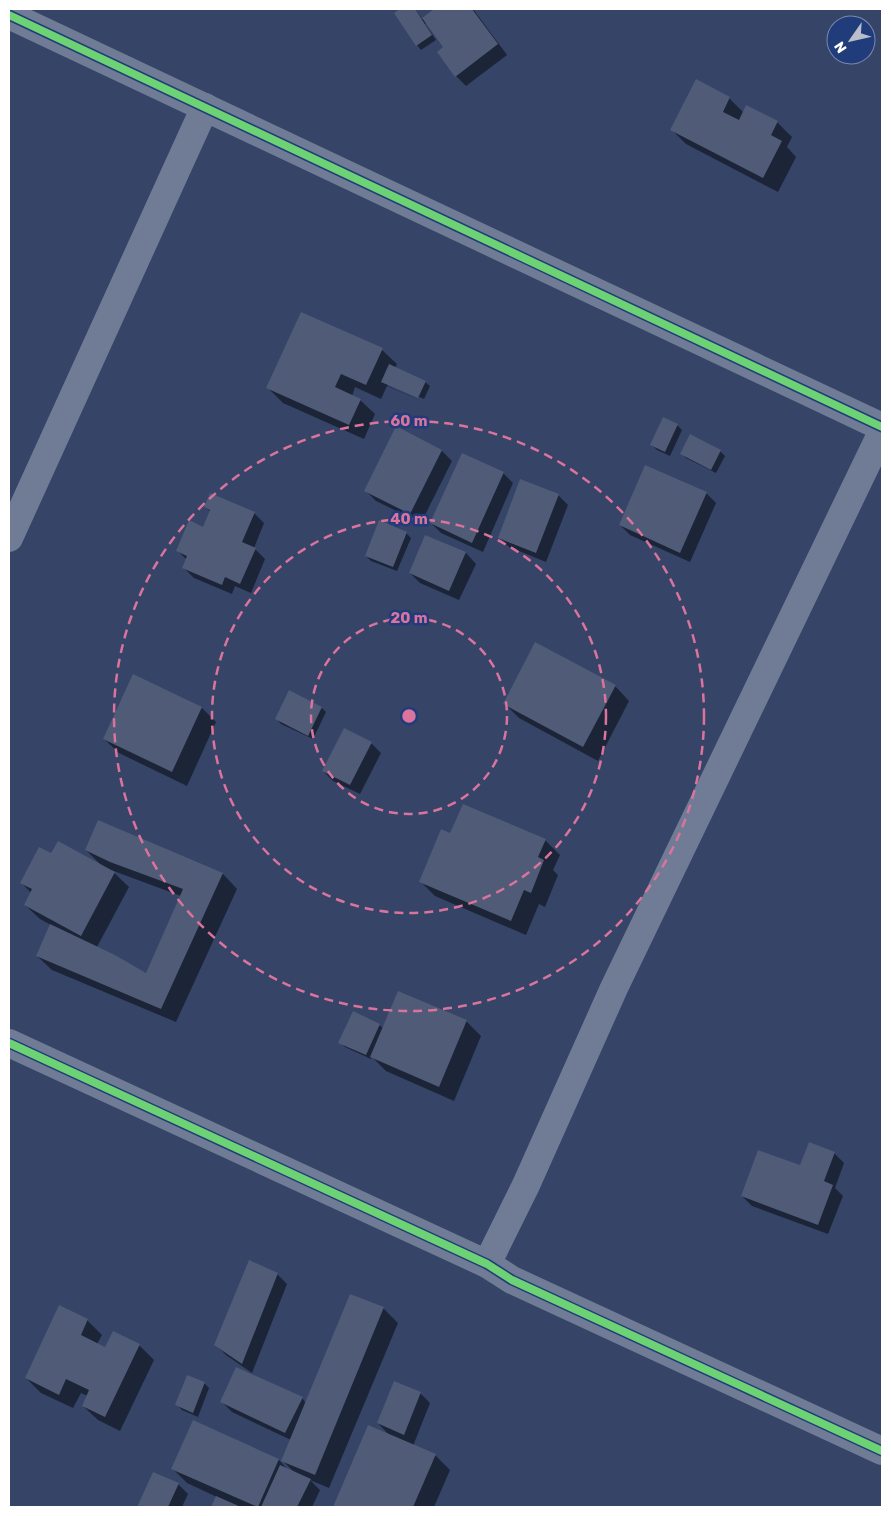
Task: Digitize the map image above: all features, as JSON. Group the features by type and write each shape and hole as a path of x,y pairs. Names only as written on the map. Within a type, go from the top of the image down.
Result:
{"street":[{"path":"9,15 882,427"},
{"path":"9,538 205,107"},
{"path":"487,1264 526,1186 614,988 882,432"},
{"path":"9,1043 487,1264 512,1280 882,1451"}],"building":[{"path":"400,9 415,9 432,35 416,46 394,13"},
{"path":"434,9 472,9 498,44 455,77 437,52 443,47 422,18"},
{"path":"696,79 730,97 723,112 739,120 746,105 778,121 771,135 782,141 763,178 670,130"},
{"path":"301,312 383,348 366,385 341,374 335,387 361,399 349,425 266,388"},
{"path":"389,364 426,381 418,398 381,382"},
{"path":"663,417 678,424 665,452 650,445"},
{"path":"396,426 442,450 410,514 364,491"},
{"path":"690,434 721,450 711,470 680,454"},
{"path":"462,453 504,472 472,543 430,523"},
{"path":"645,465 707,492 680,553 619,525"},
{"path":"520,479 559,494 536,553 498,538"},
{"path":"210,493 255,512 242,542 256,548 240,584 225,577 222,585 182,568 187,556 176,551 189,520 203,527 210,510 204,507"},
{"path":"379,520 407,532 393,567 365,556"},
{"path":"425,535 466,552 449,591 409,573"},
{"path":"535,642 616,685 583,747 503,704"},
{"path":"133,674 202,707 172,772 103,739"},
{"path":"289,690 322,707 308,736 275,719"},
{"path":"344,728 372,742 350,785 322,771"},
{"path":"463,804 546,839 538,857 544,860 531,893 524,890 511,921 419,882 441,829 450,833"},
{"path":"98,820 223,873 161,1009 36,956 50,924 115,955 146,973 183,889 110,862 85,850"},
{"path":"58,841 115,872 81,936 24,905 32,889 20,883 39,847 51,853"},
{"path":"398,991 467,1020 439,1087 370,1057"},
{"path":"353,1011 380,1024 366,1055 338,1043"},
{"path":"809,1142 835,1152 824,1181 833,1185 818,1225 741,1196 758,1150 800,1165"},
{"path":"249,1260 278,1273 242,1364 214,1345"},
{"path":"350,1294 384,1307 315,1475 281,1461"},
{"path":"59,1305 88,1319 81,1335 105,1347 113,1331 140,1344 105,1417 82,1406 89,1390 66,1379 59,1395 25,1378"},
{"path":"236,1367 303,1397 285,1433 220,1402"},
{"path":"187,1375 205,1382 193,1413 175,1405"},
{"path":"394,1381 421,1392 404,1435 377,1423"},
{"path":"193,1420 279,1459 258,1507 171,1469"},
{"path":"368,1425 436,1454 413,1507 333,1507"},
{"path":"280,1465 311,1479 297,1507 261,1507"},
{"path":"153,1472 179,1483 168,1507 137,1507"},
{"path":"216,1496 241,1507 211,1507"}],"cycle path":[{"path":"9,15 882,427"},
{"path":"9,1043 487,1264 512,1280 882,1451"}]}
